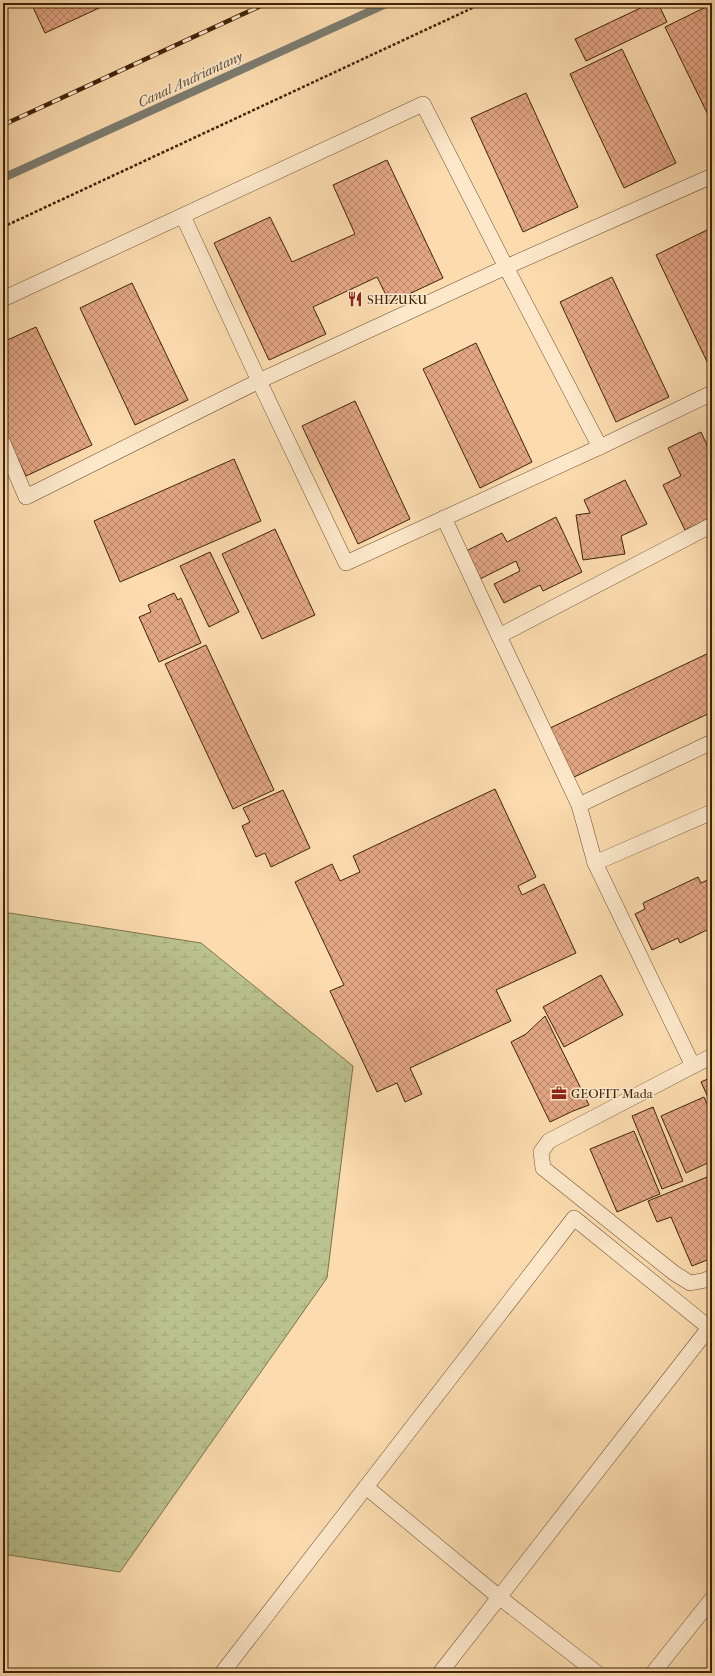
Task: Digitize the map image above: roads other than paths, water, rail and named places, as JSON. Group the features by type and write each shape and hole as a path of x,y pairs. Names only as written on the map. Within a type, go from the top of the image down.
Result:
{"lane":[{"path":"3,299 424,104 506,267 600,447"},
{"path":"3,443 26,497 259,381 506,267 712,176"},
{"path":"183,216 259,381 346,563 600,447 712,393"},
{"path":"444,518 578,805 595,863 692,1066"},
{"path":"499,636 712,525"},
{"path":"578,805 712,742"},
{"path":"595,863 712,812"},
{"path":"712,1056 549,1141 541,1152 543,1168 674,1273 690,1283 706,1280 712,1277"},
{"path":"222,1673 574,1218 711,1329 440,1673"},
{"path":"366,1488 499,1597 597,1673"},
{"path":"653,1673 712,1599"}],"waterway":[{"name":"Canal Andriantany","path":"3,178 388,3"}],"railway":[{"path":"3,125 267,3"}],"place":[{"name":"SHIZUKU","path":"355,299"},
{"name":"GEOFIT Mada","path":"559,1093"}]}
